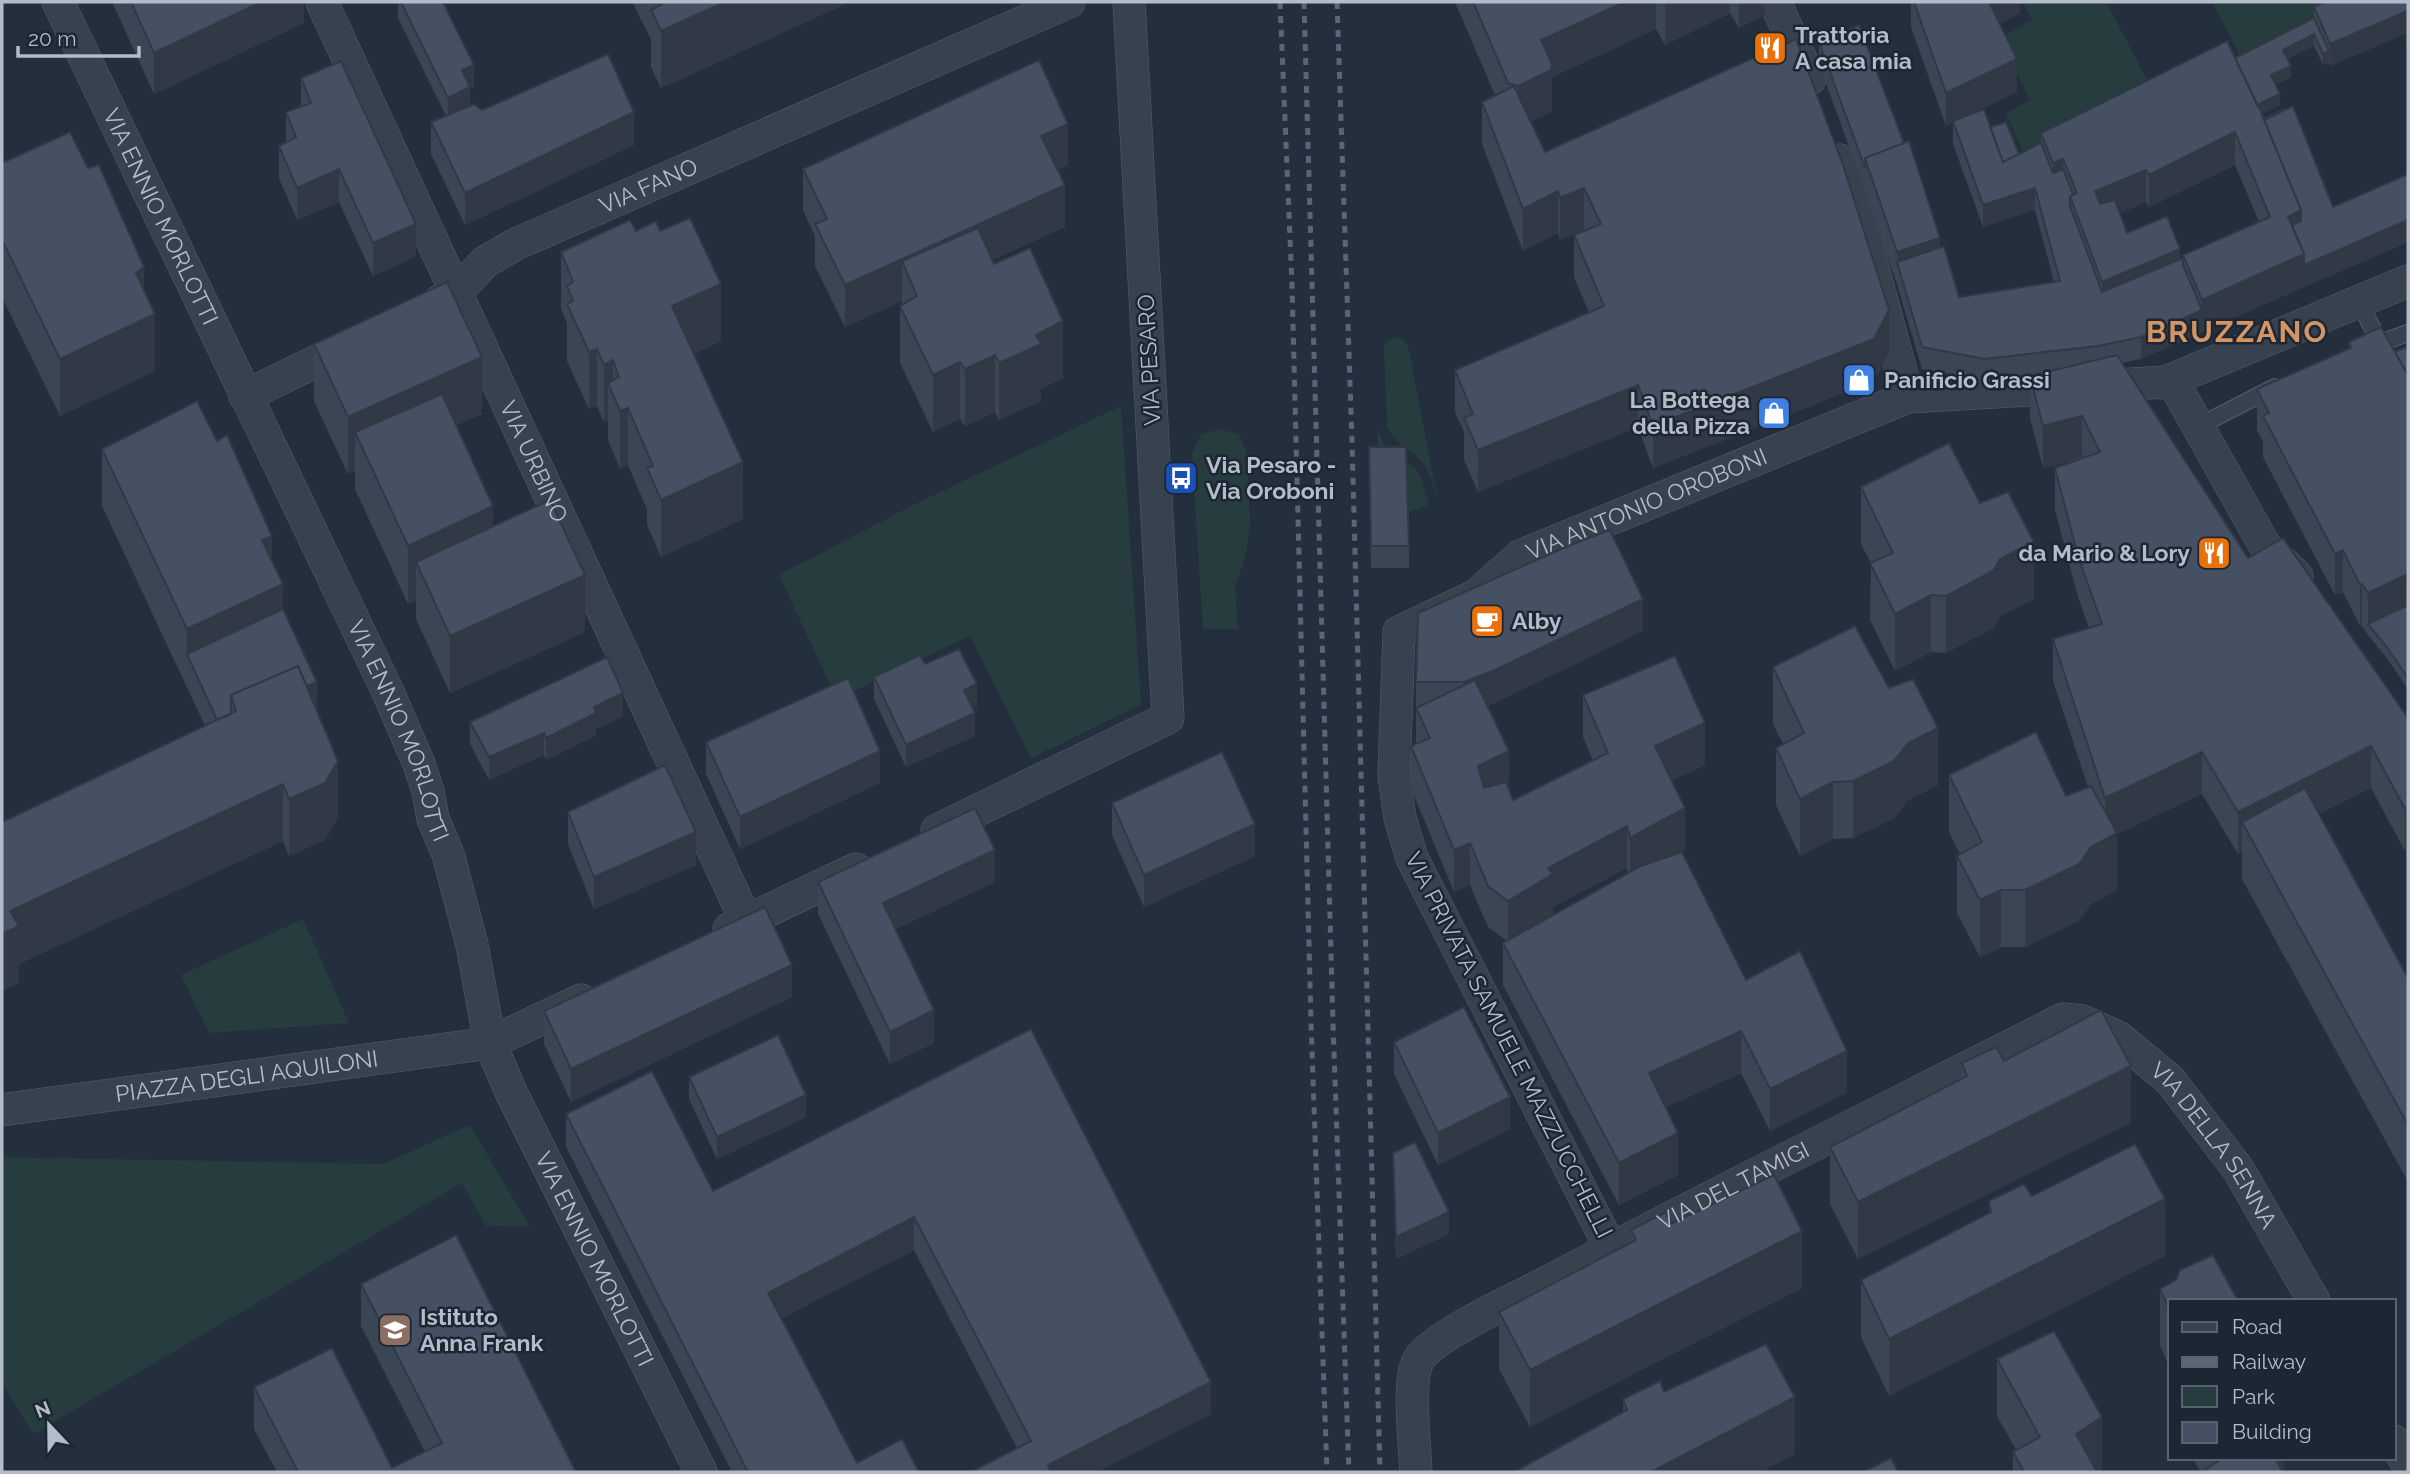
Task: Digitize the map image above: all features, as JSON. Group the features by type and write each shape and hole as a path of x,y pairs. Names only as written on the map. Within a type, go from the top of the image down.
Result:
{"street":[{"name":"VIA ENNIO MORLOTTI","path":"58,2 388,692 419,764 433,819 448,854 468,932 490,1043 511,1092 701,1472"},
{"name":"VIA URBINO","path":"322,2 746,921"},
{"name":"VIA FANO","path":"245,396 456,293 485,262 516,244 1069,2"},
{"name":"VIA PESARO","path":"746,921 1168,718 1129,2"},
{"path":"1775,2 1819,101"},
{"path":"1832,137 1857,209 1908,397"},
{"name":"VIA ANTONIO OROBONI","path":"1399,632 1475,596 1520,556 1908,397 2166,382 2408,281"},
{"path":"2166,382 2177,389 2265,546 2313,591 2321,602"},
{"name":"VIA PRIVATA SAMUELE MAZZUCCHELLI","path":"1399,632 1394,776 1400,818 1412,858 1611,1249"},
{"path":"709,939 746,921"},
{"path":"490,1043 610,986"},
{"name":"VIA DEL TAMIGI","path":"1416,1472 1413,1385 1418,1361 1434,1345 1459,1329 1611,1249 2063,1018 2082,1021"},
{"name":"VIA DELLA SENNA","path":"2082,1021 2118,1037 2170,1080 2238,1169 2313,1299"},
{"name":"PIAZZA DEGLI AQUILONI","path":"2,1110 490,1043"},
{"path":"2396,1444 2408,1465"}],"lane":[{"path":"2359,302 2374,345 2408,333"},
{"path":"2197,428 2284,382"}],"green space":[{"path":"2023,2 2106,2 2161,106 2031,171 2006,113 2030,100 1999,38 2032,20"},
{"path":"2212,2 2368,2 2245,65"},
{"path":"1394,337 1404,340 1409,350 1438,502 1432,480 1424,465 1394,437 1387,425 1384,349 1385,343"},
{"path":"1121,406 1141,705 1031,758 970,636 837,699 779,575 911,506"},
{"path":"1377,428 1390,451 1416,469 1429,505 1408,512 1378,469"},
{"path":"1220,429 1239,434 1247,453 1250,525 1246,555 1235,586 1238,629 1203,629 1192,454 1201,434"},
{"path":"303,919 349,1023 209,1033 181,975"},
{"path":"470,1125 530,1227 486,1226 462,1183 33,1434 2,1383 2,1157 383,1164"}],"building":[{"path":"131,2 261,2 154,53"},
{"path":"401,2 443,2 474,65 462,70 470,87 448,98"},
{"path":"661,2 725,2 661,31 651,10 662,4"},
{"path":"1473,2 1625,2 1541,40 1552,64 1551,70 1518,86 1508,83"},
{"path":"1914,2 1989,2 2017,59 1946,93"},
{"path":"2325,2 2408,2 2408,47 2407,11 2330,44 2314,7"},
{"path":"2314,18 2329,51 2323,54 2314,34 2283,50 2291,66 2271,75 2280,94 2257,105 2235,58"},
{"path":"1859,25 1904,143 1865,158 1865,168 1819,42"},
{"path":"1796,39 1843,165 1889,310 1874,339 1653,426 1638,385 1478,450 1464,418 1473,414 1455,370 1604,306 1574,235 1601,224 1584,188 1560,198 1558,191 1523,209 1482,102 1514,86 1545,152"},
{"path":"2227,41 2261,112 2301,210 2288,217 2304,254 2202,300 2183,255 2270,217 2235,132 2149,175 2146,170 2095,191 2100,204 2115,200 2127,233 2167,216 2180,249 2102,282 2070,196 2077,193 2063,159 2053,163 2041,133"},
{"path":"608,54 634,112 465,193 431,122 474,104 482,110"},
{"path":"1039,60 1068,124 1041,136 1065,185 845,285 815,224 827,219 803,169"},
{"path":"341,61 416,224 373,243 339,169 297,188 279,146 296,137 286,112 311,103 301,78"},
{"path":"2293,106 2333,207 2408,174 2408,220 2304,265 2304,254 2292,225 2301,221 2301,210 2264,120"},
{"path":"1984,109 2003,162 2041,143 2053,173 2063,169 2073,194 2070,196 2070,206 2102,292 2183,258 2183,265 2202,310 2141,337 2098,346 1985,359 1922,347 1897,262 1944,246 1959,297 2060,281 2035,188 1983,205 1953,121"},
{"path":"2284,109 2285,110 2263,119"},
{"path":"2006,122 2019,154 2003,162 1990,127"},
{"path":"70,132 88,168 99,165 144,267 136,273 155,314 60,359 2,240 2,163"},
{"path":"1909,141 1940,238 1897,252 1865,158"},
{"path":"690,218 721,284 672,306 743,462 661,500 647,468 653,466 628,408 620,411 608,383 619,377 613,360 604,365 597,349 589,352 567,304 573,301 567,286 573,282 561,252 630,220 636,231 656,221 660,231"},
{"path":"978,228 994,264 1030,248 1063,321 1036,335 1041,344 999,363 995,355 965,369 960,362 933,375 900,306 917,296 902,261"},
{"path":"447,282 482,357 348,417 314,344"},
{"path":"2381,327 2408,375 2408,574 2368,593 2362,584 2360,585 2343,550 2335,554 2263,416 2269,413 2257,389 2351,348 2349,342"},
{"path":"2408,346 2408,375 2395,352"},
{"path":"2117,355 2248,558 2283,538 2408,718 2408,807 2405,809 2371,746 2238,812 2202,752 2105,798 2053,639 2102,624 2078,556 2055,468 2100,452 2082,416 2043,426 2030,376"},
{"path":"442,394 493,506 408,546 355,432"},
{"path":"197,401 217,441 227,435 272,536 262,540 283,584 187,629 102,449"},
{"path":"1949,443 1980,503 2008,492 2034,542 2000,559 1993,571 1946,596 1931,595 1895,614 1870,563 1893,553 1861,487"},
{"path":"1369,447 1406,447 1409,546 1371,546"},
{"path":"550,500 585,575 450,636 416,562"},
{"path":"1610,530 1643,599 1495,670 1464,682 1416,682 1418,613"},
{"path":"2408,605 2408,678 2368,624"},
{"path":"283,609 317,682 307,686 298,666 231,695 231,714 217,720 187,654"},
{"path":"1855,626 1889,688 1913,679 1938,728 1908,743 1894,761 1853,781 1833,782 1800,799 1776,748 1804,733 1773,667"},
{"path":"959,649 977,684 964,690 975,713 906,745 874,677 920,655 925,664"},
{"path":"1675,656 1705,723 1655,746 1685,808 1630,838 1627,826 1548,868 1553,874 1508,901 1488,886 1470,843 1454,850 1411,746 1430,738 1416,708 1475,680 1509,751 1478,766 1484,788 1506,782 1513,800 1608,753 1583,695"},
{"path":"607,657 623,693 594,707 596,713 546,738 544,733 489,757 470,722"},
{"path":"298,666 338,761 325,783 289,799 283,784 10,911 19,926 2,934 2,822 236,711 231,695"},
{"path":"848,678 880,751 740,817 706,742"},
{"path":"2036,732 2066,796 2091,786 2117,833 2091,847 2079,864 2025,890 2001,890 1980,900 1957,856 1982,842 1949,775"},
{"path":"1222,752 1255,824 1144,875 1112,803"},
{"path":"665,765 696,832 594,877 568,812"},
{"path":"2305,788 2408,978 2408,1125 2242,822"},
{"path":"975,808 995,850 883,903 934,1010 890,1032 818,882"},
{"path":"1682,852 1746,980 1800,951 1847,1051 1770,1089 1741,1031 1649,1073 1678,1133 1619,1163 1503,943 1641,866"},
{"path":"765,907 792,965 571,1069 544,1011"},
{"path":"1464,1007 1510,1097 1438,1133 1394,1042"},
{"path":"2101,1010 2131,1066 1858,1202 1830,1147 1967,1076 1962,1063 1996,1047 2004,1061"},
{"path":"1031,1029 1211,1382 1048,1465 1051,1472 971,1472 1031,1441 914,1217 768,1293 857,1463 902,1439 919,1472 748,1472 566,1114 652,1071 713,1191"},
{"path":"778,1035 806,1095 717,1137 689,1077"},
{"path":"1415,1142 1449,1212 1396,1237 1393,1153"},
{"path":"2135,1144 2165,1199 1889,1339 1861,1280 1991,1212 1989,1201 2024,1184 2032,1196"},
{"path":"1774,1175 1802,1231 1530,1370 1499,1312 1636,1240 1631,1230 1666,1212 1671,1224"},
{"path":"456,1235 576,1472 298,1472 254,1387 332,1348 392,1468 442,1443 361,1284"},
{"path":"2213,1255 2237,1299 2168,1299 2168,1307 2160,1289 2176,1280 2180,1270"},
{"path":"2054,1331 2102,1417 2076,1434 2097,1472 2024,1472 2013,1452 2040,1437 1997,1359"},
{"path":"1766,1344 1795,1397 1651,1472 1514,1472 1627,1410 1623,1399 1660,1381 1664,1392"},
{"path":"1891,1458 1898,1472 1863,1472"},
{"path":"2220,1460 2276,1460 2283,1472 2204,1472"}],"railway":[{"path":"1280,2 1292,285 1311,1022 1327,1472"},
{"path":"1304,2 1333,1023 1349,1472"},
{"path":"1337,2 1352,441 1380,1472"}],"place":[{"name":"Trattoria A casa mia","path":"1770,48"},
{"name":"Panificio Grassi","path":"1859,380"},
{"name":"La Bottega della Pizza","path":"1774,413"},
{"name":"Via Pesaro - Via Oroboni","path":"1181,478"},
{"name":"da Mario & Lory","path":"2214,553"},
{"name":"Alby","path":"1487,621"},
{"name":"Istituto Anna Frank","path":"395,1330"}],"district":[{"name":"BRUZZANO","path":"2237,332"}]}
